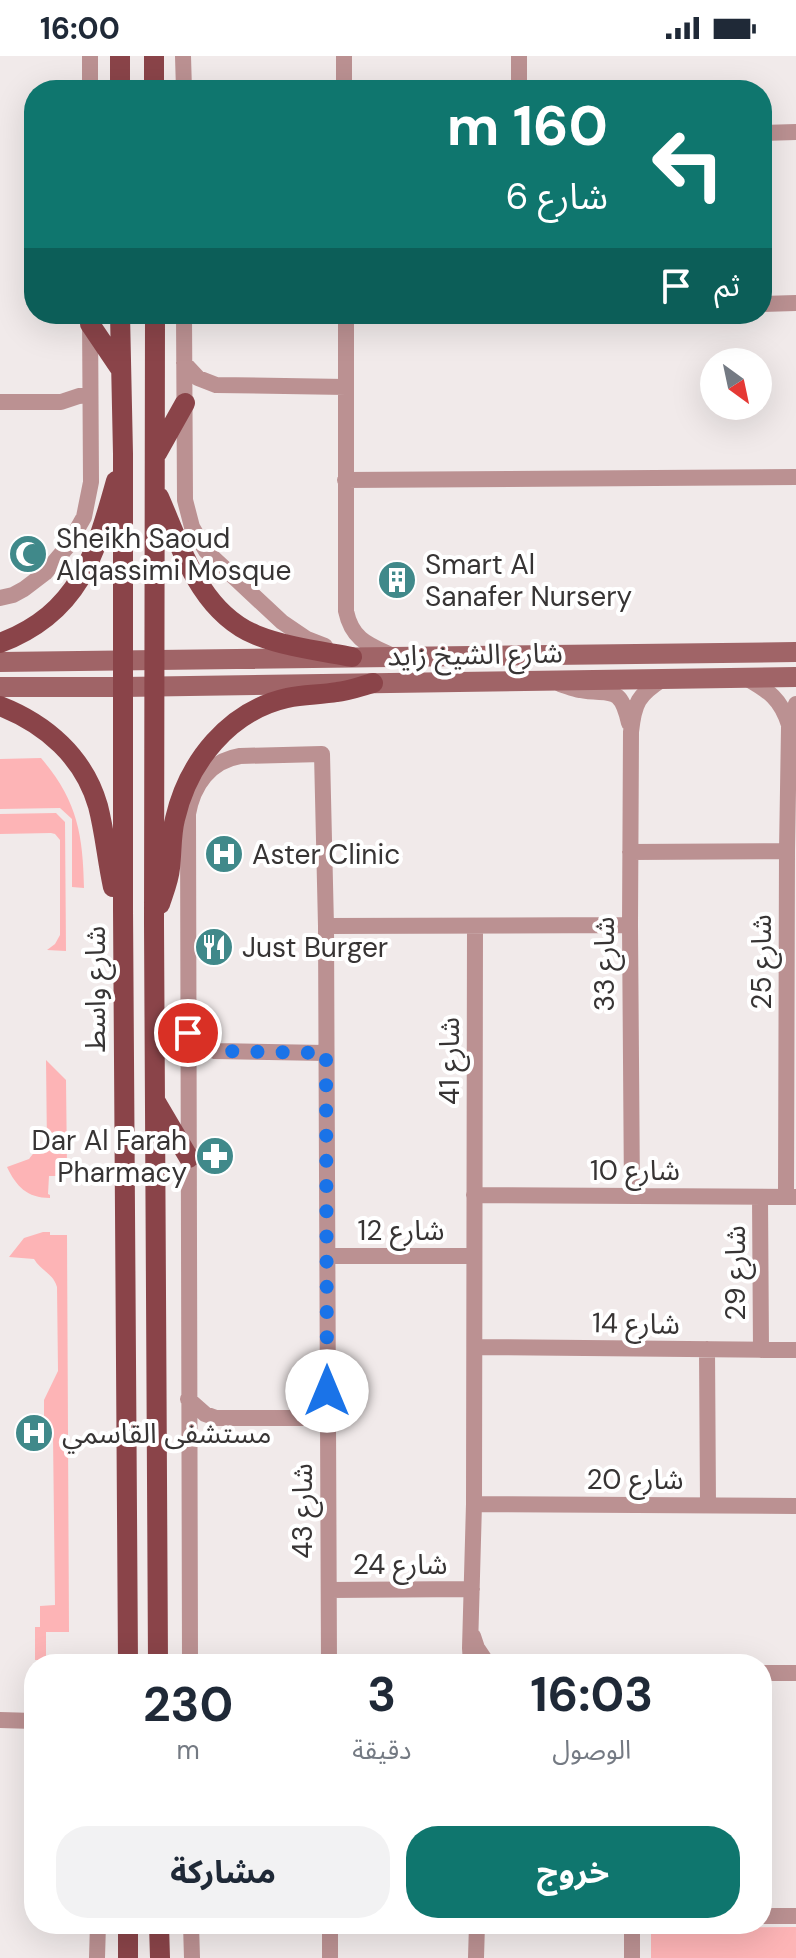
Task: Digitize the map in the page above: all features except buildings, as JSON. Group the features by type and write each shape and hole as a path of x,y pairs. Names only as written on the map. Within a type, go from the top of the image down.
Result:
{"main road":[{"path":"120,56 120,80"},
{"path":"154,56 154,80"},
{"path":"93,324 122,371"},
{"name":"شارع واسط","path":"120,324 128,1654"},
{"path":"155,324 158,1654"},
{"path":"155,457 185,403"},
{"path":"0,643 33,628 72,592 95,548 123,454"},
{"path":"155,487 188,564 205,592 226,616 239,626 268,639 352,657"},
{"name":"شارع الشيخ زايد","path":"0,662 796,652"},
{"name":"شارع الشيخ زايد","path":"0,687 796,677"},
{"path":"154,923 170,873 173,825 197,763 205,752 244,716 272,702 335,693 373,683"},
{"path":"0,706 48,731 83,771 97,804 115,893 123,909"},
{"path":"156,1102 189,1158"},
{"path":"128,1934 128,1958"},
{"path":"160,1934 162,1955"}],"street":[{"path":"90,56 90,80"},
{"path":"183,56 184,80"},
{"path":"344,56 344,80"},
{"path":"519,56 519,80"},
{"path":"772,133 796,132"},
{"path":"772,304 796,303"},
{"path":"0,598 13,595 35,582 67,547 84,517 91,482 90,324"},
{"path":"184,324 185,500 198,540 216,562 294,632 352,657"},
{"path":"346,324 346,611 348,621 359,638 396,657"},
{"path":"184,363 198,378 216,385 346,387"},
{"path":"185,403 199,392 216,385"},
{"path":"0,402 61,402 89,395"},
{"path":"61,402 72,407 90,424"},
{"path":"345,480 796,477"},
{"name":"شارع 33","path":"632,1196 631,732 633,711 639,698 665,678"},
{"name":"شارع 25","path":"746,678 776,698 789,728"},
{"name":"شارع 33","path":"553,681 582,691 602,691 615,695 624,704 631,732"},
{"name":"شارع 25","path":"791,1197 787,851 789,728 796,704"},
{"name":"شارع 43","path":"187,795 208,772 229,758 322,754 326,926 329,1654"},
{"path":"187,795 190,1654"},
{"path":"630,852 787,851"},
{"path":"326,926 630,925"},
{"name":"شارع 41","path":"471,1654 475,927"},
{"path":"188,1033 200,1045 215,1051 326,1053"},
{"path":"188,1070 215,1051"},
{"name":"شارع 10","path":"474,1195 791,1197"},
{"name":"شارع 29","path":"760,1197 761,1350"},
{"name":"شارع 12","path":"328,1256 474,1256"},
{"name":"شارع 14","path":"475,1347 796,1350"},
{"path":"707,1349 708,1505"},
{"path":"188,1399 205,1414 216,1418 327,1418"},
{"path":"189,1437 216,1418"},
{"name":"شارع 20","path":"474,1504 796,1506"},
{"name":"شارع 24","path":"329,1590 472,1589"},
{"path":"471,1630 481,1654"},
{"path":"772,1673 796,1673"},
{"path":"0,1720 24,1721"},
{"path":"772,1916 796,1916"},
{"path":"97,1958 98,1934"},
{"path":"191,1934 192,1958"},
{"path":"330,1934 330,1958"},
{"path":"476,1958 477,1934"},
{"path":"632,1934 632,1958"}],"shaded area":[{"path":"41,758 63,788 76,818 84,888 72,887 72,819 60,808 0,809 0,759"},
{"path":"56,813 65,822 66,951 47,950 60,935 60,840 51,833 0,834 0,814"},
{"path":"46,1060 66,1080 67,1167 59,1166 58,1176 49,1176 50,1198 23,1190 7,1167 29,1159 36,1150 47,1147"},
{"path":"43,1232 67,1235 69,1632 46,1632 46,1654 35,1654 35,1627 40,1627 40,1606 55,1605 53,1436 44,1436 44,1400 58,1371 57,1287 53,1278 34,1259 9,1257 24,1238"},
{"path":"772,1927 796,1927 796,1958 651,1958 651,1934 772,1934"}],"place":[{"name":"Sheikh Saoud Alqassimi Mosque","path":"28,554"},
{"name":"Smart Al Sanafer Nursery","path":"397,580"},
{"name":"Aster Clinic","path":"224,854"},
{"name":"Just Burger","path":"214,947"},
{"name":"Dar Al Farah Pharmacy","path":"215,1156"},
{"name":"مستشفى القاسمي","path":"34,1433"}],"route":[{"path":"188,1033 200,1045 215,1051 326,1053 327,1391"}]}
